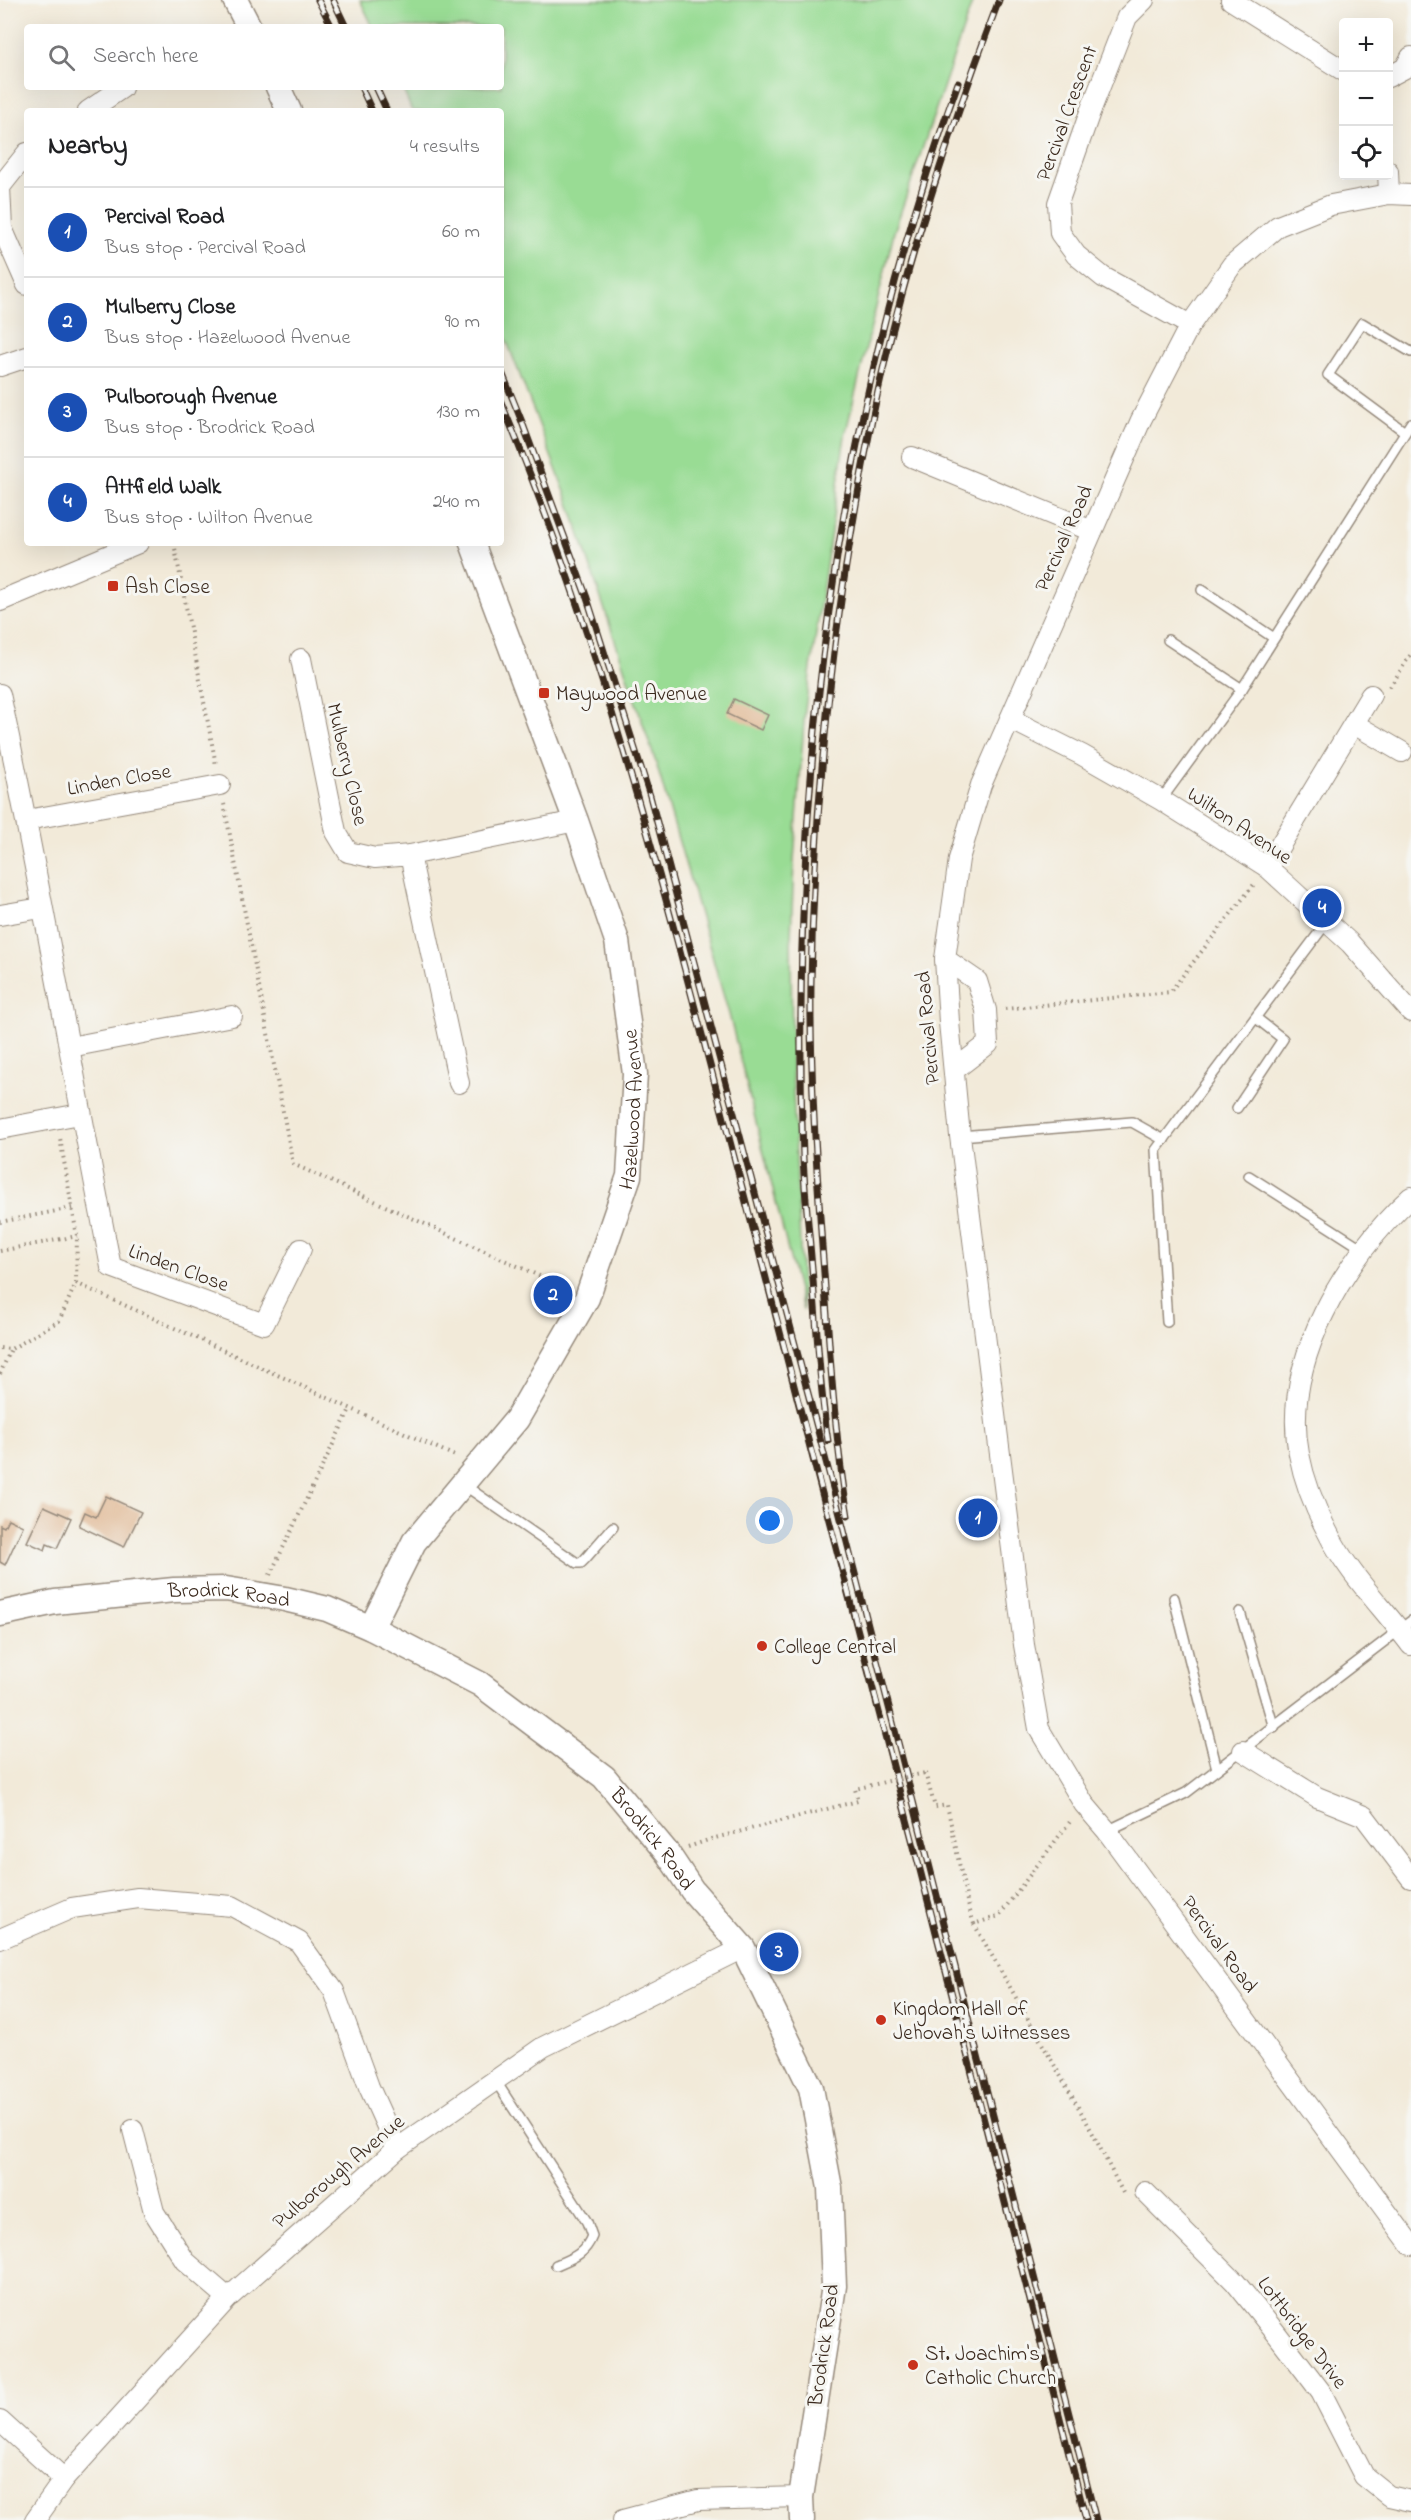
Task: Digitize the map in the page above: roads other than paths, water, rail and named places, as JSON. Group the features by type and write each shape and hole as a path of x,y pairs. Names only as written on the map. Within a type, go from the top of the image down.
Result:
{"street":[{"path":"235,0 247,24"},
{"name":"Percival Crescent","path":"1144,0 1128,17 1090,112 1058,203 1060,233 1076,255 1103,277 1190,324"},
{"path":"1231,0 1339,68"},
{"path":"1393,75 1405,68 1411,57"},
{"path":"92,108 119,90"},
{"path":"279,90 288,108"},
{"path":"24,157 0,187 2,228 24,278"},
{"path":"1389,180 1389,194"},
{"name":"Percival Road","path":"1411,195 1389,194 1331,205 1278,226 1232,265 1190,324 1141,420 981,785 959,859 945,959 960,1136 1024,1645 1039,1729 1084,1804 1107,1831 1411,2245"},
{"path":"0,366 24,358"},
{"path":"912,457 1092,531"},
{"path":"0,601 131,546"},
{"name":"Hazelwood Avenue","path":"371,1628 414,1542 517,1419 587,1298 629,1176 635,1074 617,941 576,821 473,546"},
{"name":"Mulberry Close","path":"301,659 336,832 348,852 375,858 410,855 576,821"},
{"name":"Linden Close","path":"0,694 27,820 41,908 70,1047 80,1114 111,1267 264,1324 301,1249"},
{"path":"1267,867 1371,695"},
{"name":"Wilton Avenue","path":"1010,719 1082,755 1267,867 1350,943 1411,1012"},
{"path":"1354,724 1402,752"},
{"name":"Linden Close","path":"27,820 220,785"},
{"path":"410,855 459,1083"},
{"path":"0,915 41,908"},
{"path":"945,959 977,981 986,1010 988,1044 954,1070"},
{"path":"70,1047 232,1016"},
{"path":"0,1129 80,1114"},
{"path":"1407,1632 1353,1574 1327,1532 1306,1481 1298,1453 1298,1392 1318,1327 1334,1294 1363,1249 1389,1217 1411,1197"},
{"name":"Brodrick Road","path":"0,1614 55,1602 174,1590 226,1589 261,1594 327,1609 371,1628 480,1684 604,1777 668,1854 692,1890 743,1948 811,2088 830,2188 834,2286 802,2508"},
{"path":"1243,1751 1317,1797 1365,1816 1411,1878"},
{"path":"0,1939 72,1908 138,1898 232,1906 299,1942 334,1991 369,2087 397,2149"},
{"name":"Pulborough Avenue","path":"35,2520 64,2479 228,2298 397,2149 543,2047 743,1948"},
{"path":"134,2130 154,2212 184,2261 228,2298"},
{"name":"Lottbridge Drive","path":"1145,2192 1235,2282 1276,2333 1321,2392 1364,2476 1389,2496 1411,2501"},
{"path":"0,2421 64,2479"},
{"path":"623,2520 698,2500 802,2508"},
{"path":"1409,2520 1411,2513"}],"lane":[{"path":"1405,432 1328,375 1362,323 1411,352"},
{"path":"1161,801 1242,690 1411,423"},
{"path":"1202,590 1274,638"},
{"path":"1168,640 1242,690"},
{"path":"1167,1322 1156,1150 1327,922"},
{"path":"1237,1108 1283,1039 1256,1018"},
{"path":"960,1136 1132,1122 1164,1140"},
{"path":"1249,1176 1363,1249"},
{"path":"463,1485 578,1563 585,1559 613,1527"},
{"path":"1174,1598 1217,1769"},
{"path":"1240,1612 1274,1728"},
{"path":"1107,1831 1186,1793 1407,1632"},
{"path":"495,2080 587,2222 592,2236 587,2248 576,2257 556,2265"}],"railway":[{"path":"318,0 330,24"},
{"path":"333,0 345,24"},
{"path":"848,1516 829,1348 811,1049 813,912 829,698 848,555 873,415 885,362 912,257 944,153 999,0"},
{"path":"828,1441 820,1377 803,1158 801,1022 804,885 813,749 829,613 851,478 879,344 915,212 958,83"},
{"path":"362,90 371,108"},
{"path":"377,90 386,108"},
{"path":"504,377 587,598 650,796 837,1503 1096,2520"},
{"path":"504,410 578,606 611,710 671,920 881,1717 1086,2520"}],"place":[{"name":"Ash Close","path":"113,586"},
{"name":"Maywood Avenue","path":"544,693"},
{"name":"Attfield Walk","path":"1322,908"},
{"name":"Mulberry Close","path":"553,1295"},
{"name":"Percival Road","path":"978,1518"},
{"name":"College Central","path":"762,1646"},
{"name":"Pulborough Avenue","path":"779,1952"},
{"name":"Kingdom Hall of Jehovah's Witnesses","path":"881,2020"},
{"name":"St. Joachim's Catholic Church","path":"913,2365"}]}
